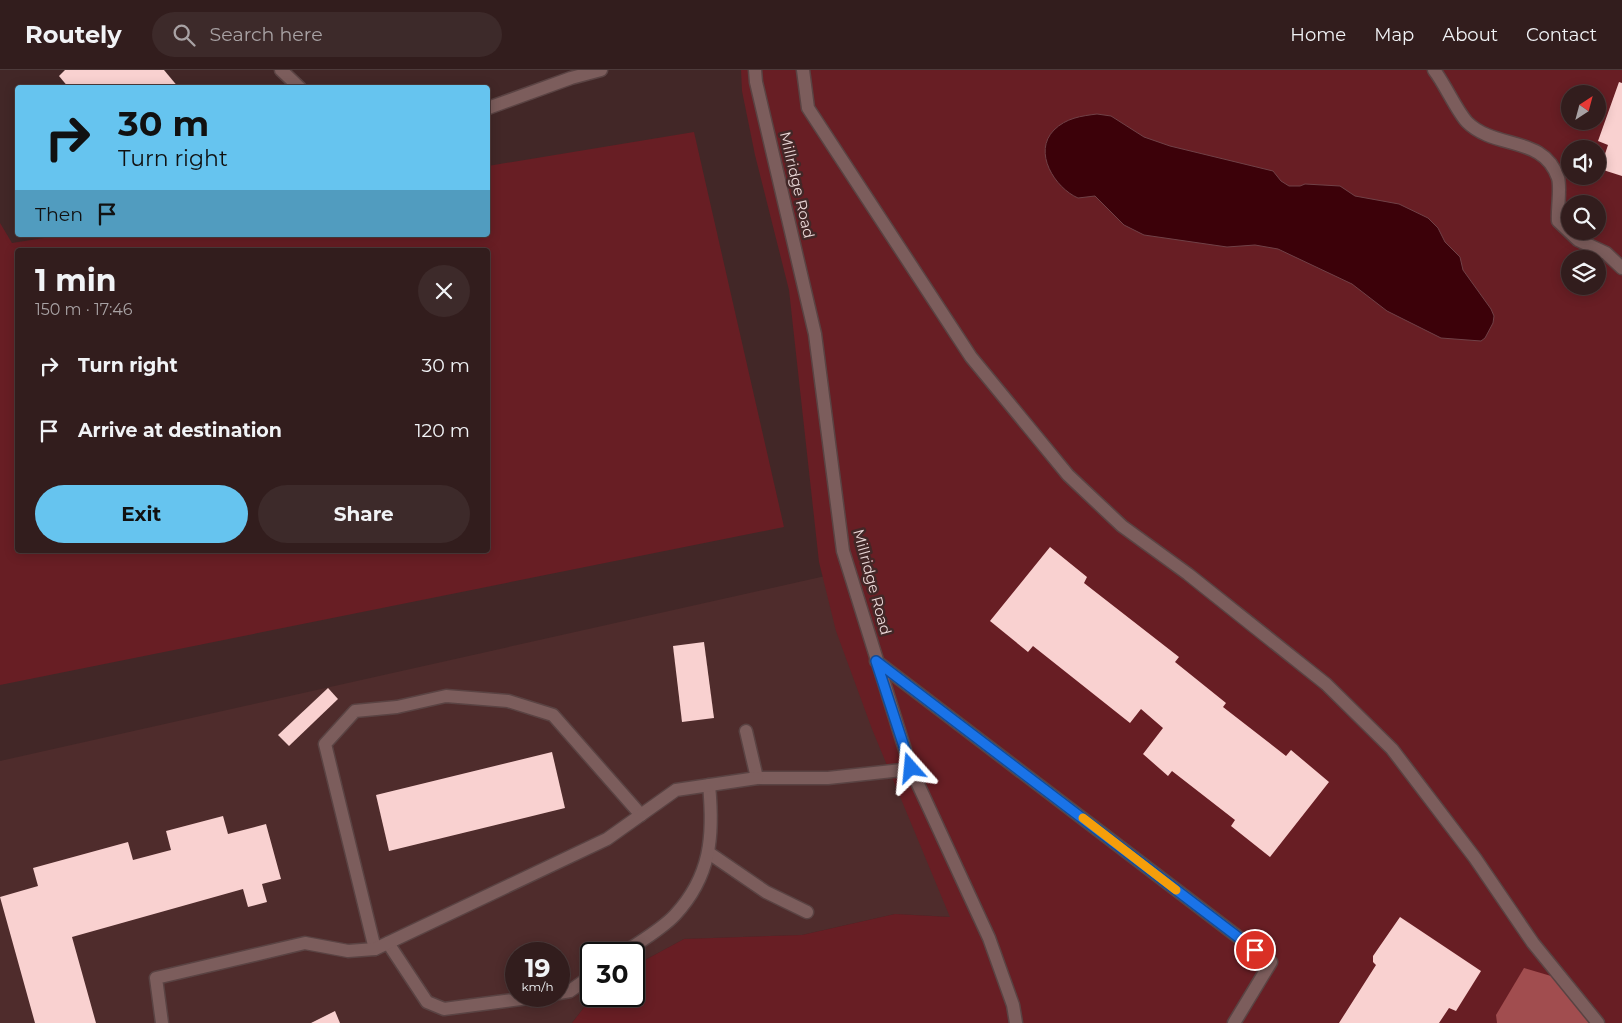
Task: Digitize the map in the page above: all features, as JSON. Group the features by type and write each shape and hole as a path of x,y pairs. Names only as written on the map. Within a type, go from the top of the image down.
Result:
{"street":[{"path":"281,70 297,85"},
{"path":"490,107 571,78 601,70"},
{"name":"Millridge Road","path":"755,70 756,82 815,334 843,551 911,768 989,938 1013,1005 1016,1023"},
{"path":"802,70 808,108 971,356 1068,475 1122,526 1188,574 1326,684 1392,749 1475,858 1533,943 1598,1023"},
{"path":"1434,70 1467,122 1485,134 1512,144 1536,149 1550,163 1558,180 1558,221 1578,240 1606,253 1622,268"},
{"path":"876,661 1271,962 1234,1023"},
{"path":"375,949 325,744 355,711 397,707 446,696 508,701 553,715 641,815"},
{"path":"746,731 757,778"},
{"path":"162,1023 156,978 305,943 348,951 375,949 607,840 676,790 757,778 828,778 911,768"},
{"path":"638,942 674,916 696,888 709,853 712,819 710,785"},
{"path":"709,853 766,892 807,912"},
{"path":"388,943 427,1002 444,1009 505,1001"}],"shaded area":[{"path":"741,70 1622,70 1622,1023 572,1023 584,1007 645,1007 645,960 684,939 802,935 895,914 950,917 872,729 836,631 819,562 789,290 755,155 742,91"},
{"path":"1097,114 1111,116 1144,137 1170,146 1273,171 1281,181 1289,186 1305,184 1340,186 1355,196 1399,204 1428,218 1438,228 1445,242 1460,257 1463,270 1491,309 1494,316 1493,323 1485,338 1481,341 1441,338 1387,311 1352,284 1278,249 1255,245 1227,247 1144,235 1124,225 1095,196 1078,198 1069,193 1054,178 1046,159 1045,148 1054,130 1074,118"},
{"path":"694,132 784,527 0,685 0,223 12,243 50,237 490,237 490,166"},
{"path":"852,570 969,918 895,914 802,935 684,939 645,960 645,942 580,942 580,1007 584,1007 572,1023 0,1023 0,761"},
{"path":"1524,968 1551,976 1585,1003 1592,1023 1497,1023 1496,1015"}],"building":[{"path":"65,70 164,70 176,85 66,85 59,76"},
{"path":"1619,82 1622,83 1622,176 1606,171 1606,151 1608,145 1606,144 1606,140 1598,140 1602,130 1606,130 1606,119"},
{"path":"1050,547 1087,577 1084,583 1179,657 1175,662 1226,703 1223,707 1286,756 1291,750 1329,782 1270,857 1231,826 1235,820 1172,771 1168,776 1143,754 1163,728 1141,709 1130,723 1033,646 1028,652 990,621"},
{"path":"704,642 714,718 682,722 673,646"},
{"path":"328,688 338,699 289,746 278,735"},
{"path":"552,752 565,808 389,851 376,795"},
{"path":"223,816 228,834 266,824 281,879 262,884 267,902 248,907 243,889 72,937 96,1023 35,1023 0,897 38,886 33,868 128,842 133,860 171,850 166,831"},
{"path":"1400,917 1481,971 1456,1011 1449,1008 1439,1023 1339,1023 1376,965 1373,962 1373,956"},
{"path":"335,1011 340,1023 311,1023"}],"slow traffic":[{"path":"1083,818 1176,890"}],"route":[{"path":"911,768 876,661 1255,950"}]}
